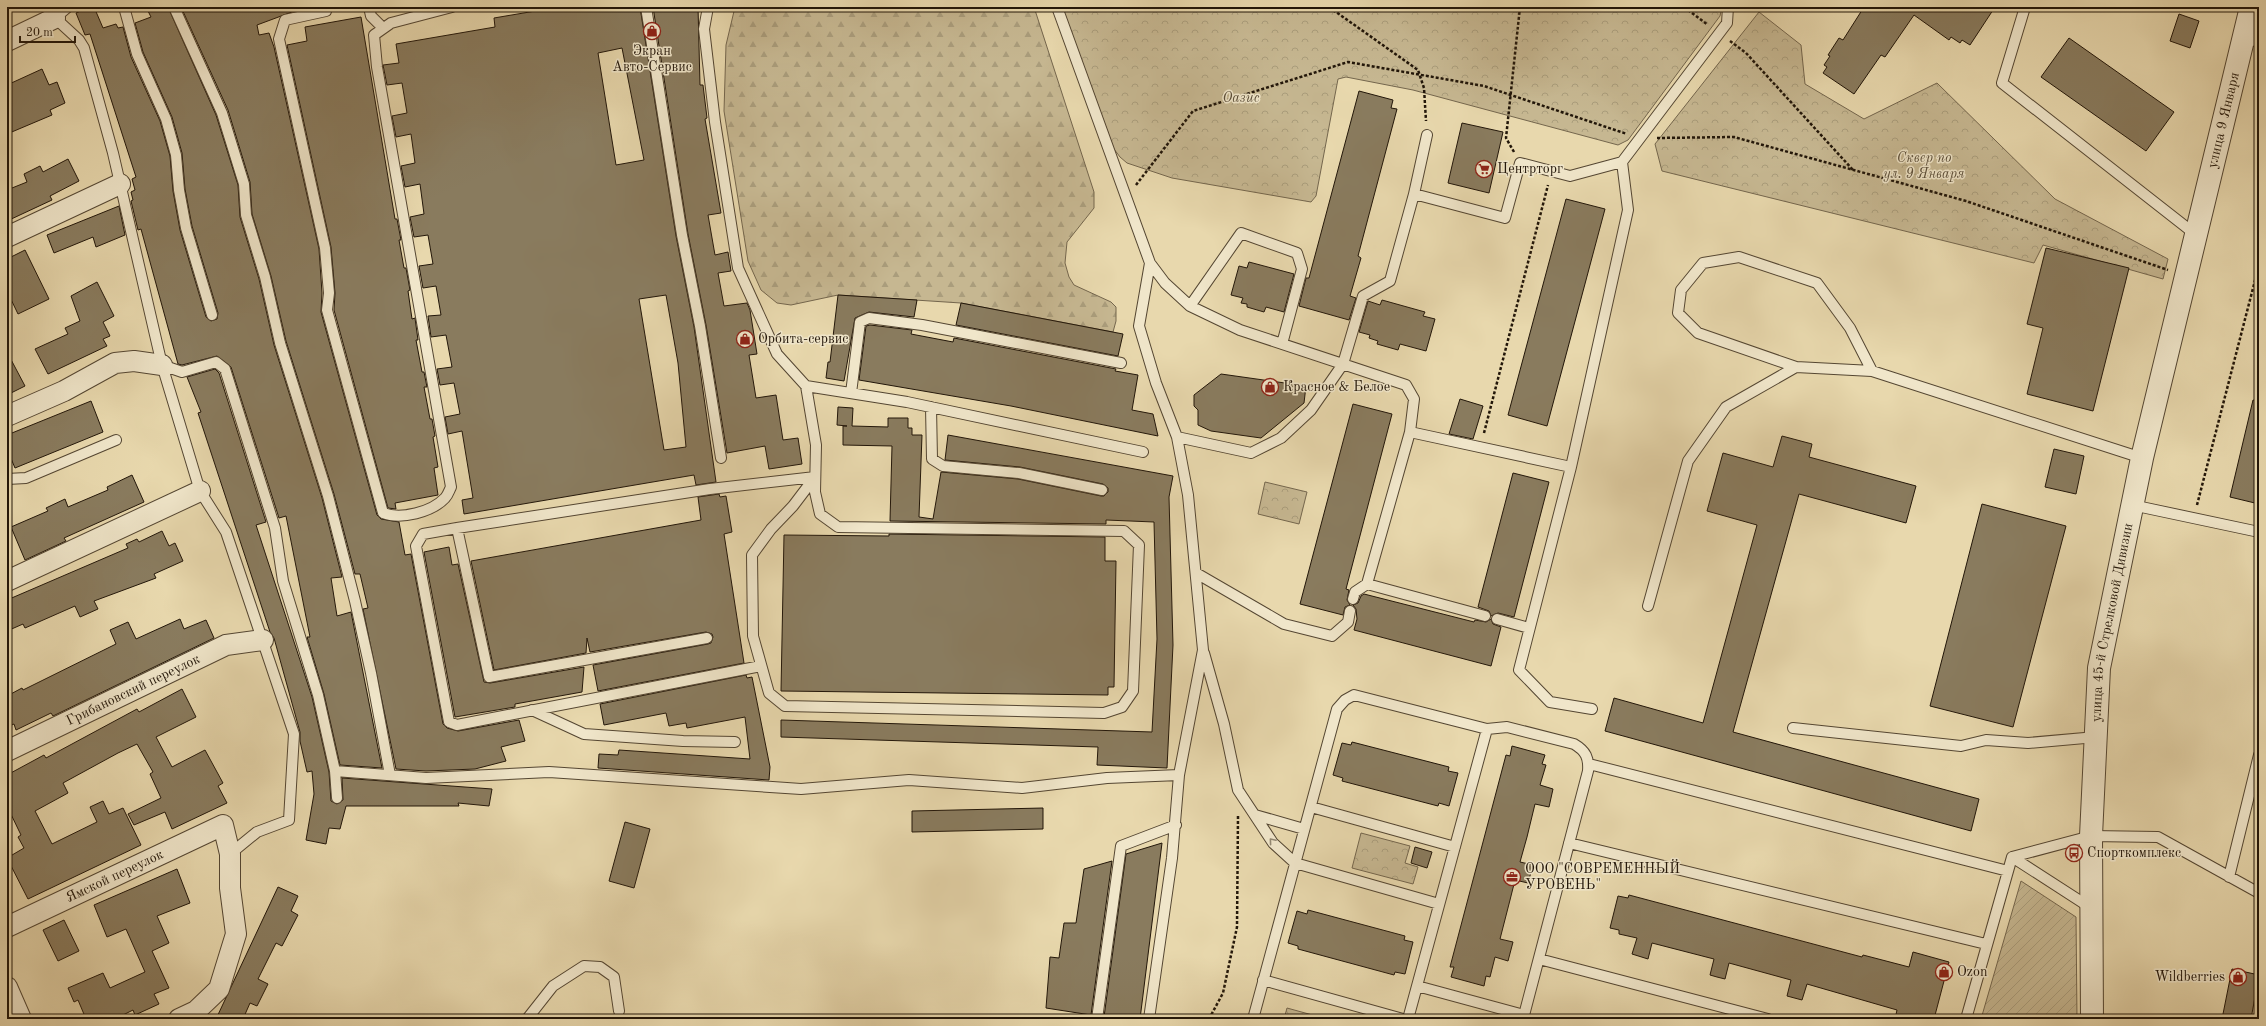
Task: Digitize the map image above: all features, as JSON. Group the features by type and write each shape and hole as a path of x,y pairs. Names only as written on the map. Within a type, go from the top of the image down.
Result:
{"street":[{"name":"улица 9 Января","path":"2195,234 2251,40 2251,7"},
{"path":"7,41 62,12"},
{"path":"7,237 120,184"},
{"name":"улица 45-й Стрелковой Дивизии","path":"2092,1019 2091,836 2099,668 2142,458 2195,234"},
{"path":"7,416 64,391 115,362 134,361 162,365"},
{"path":"7,581 200,491"},
{"name":"Грибановский переулок","path":"7,752 226,645 264,640"},
{"name":"Ямской переулок","path":"7,927 223,825 230,854"},
{"path":"188,1015 219,989 236,934 230,888 230,854"},
{"path":"7,986 21,1019"}],"lane":[{"path":"124,7 138,54 166,119 176,155 179,190 186,228 212,315"},
{"path":"174,7 222,113 244,184 246,215 265,277 280,343 328,496 355,601 371,673 390,775"},
{"path":"326,7 326,11 285,20 279,39 324,248 329,293 327,310 383,513 391,516 430,509 446,497 451,487 377,66 374,35 391,23 452,7"},
{"path":"369,7 372,16 384,28"},
{"path":"646,7 682,236 700,326 721,458"},
{"path":"708,7 704,29 715,122 738,268 777,354 806,386 816,445 815,492 820,514 838,526 1124,531 1139,545 1133,691 1122,706 1104,713 785,706 769,693 752,636 752,555 771,529 793,506 815,477"},
{"path":"1057,7 1150,263 1165,283 1190,306 1240,330 1406,385 1414,399 1410,432 1367,584 1355,592 1353,599"},
{"path":"1414,194 1505,218 1520,163 1570,176 1622,162 1727,23 1728,7"},
{"path":"2025,7 2002,83 2195,234"},
{"path":"62,12 84,48 120,184 162,365 200,491 226,532 264,640 294,734 289,820 257,832 230,854"},
{"path":"1177,437 1251,453 1281,438 1311,410 1343,364 1363,296 1390,281 1414,194 1427,135"},
{"path":"1592,709 1550,702 1519,670 1571,467 1628,210 1622,162"},
{"path":"1190,306 1242,233 1297,253 1302,269 1282,344"},
{"path":"1872,371 1850,328 1817,283 1738,256 1703,263 1681,290 1678,313 1698,333 1796,367 1872,371 2142,458"},
{"path":"1150,263 1139,326 1156,383 1177,437 1188,495 1203,650 1224,724 1238,790 1273,843 1295,863 1439,904"},
{"path":"851,393 860,322 869,318 922,325 1121,363"},
{"path":"162,365 182,372 216,362 225,369 275,528 283,581 318,695 335,771 337,798"},
{"path":"1648,606 1688,461 1726,407 1796,367"},
{"path":"806,386 931,407 1143,452"},
{"path":"931,407 932,459 943,466 1019,474 1102,490"},
{"path":"1410,432 1571,467"},
{"path":"7,480 26,478 116,440"},
{"path":"761,666 457,725 449,722 416,546 423,534 457,528 710,489 815,477"},
{"path":"2132,505 2259,532"},
{"path":"457,528 489,677 707,638"},
{"path":"1196,573 1284,624 1332,636 1348,622 1350,611"},
{"path":"1367,584 1485,616"},
{"path":"1497,619 1530,628"},
{"path":"1149,1019 1176,825 1180,775 1203,650"},
{"path":"1253,1019 1337,709 1345,700 1354,695 1487,729 1507,727 1574,744 1585,753 1589,764 1570,843 1523,1017 1417,986"},
{"path":"532,710 584,734 683,742 735,742"},
{"path":"1793,728 1961,746 1986,740 2028,743 2096,737"},
{"path":"1408,1019 1487,729"},
{"path":"2229,876 2259,755"},
{"path":"1589,764 2008,871"},
{"path":"335,771 426,778 550,772 801,789 910,780 1022,788 1107,778 1180,775"},
{"path":"1311,806 1455,847"},
{"path":"1255,815 1304,829"},
{"path":"1097,1019 1121,846 1176,825"},
{"path":"2012,857 2091,836 2158,837 2259,893"},
{"path":"1570,843 1986,944"},
{"path":"1966,1019 1986,944 2012,857"},
{"path":"2012,857 2092,908"},
{"path":"1539,959 1768,1019"},
{"path":"527,1019 553,986 584,966 600,967 614,976 619,1011"},
{"path":"1263,980 1403,1019"}],"path":[{"path":"1329,7 1418,70 1424,88 1427,135"},
{"path":"1520,7 1506,138 1520,163"},
{"path":"1684,7 1746,53 1853,170"},
{"path":"1126,198 1193,111 1348,62 1484,86 1640,138 1734,137 1966,201 2185,276"},
{"path":"1480,448 1551,172"},
{"path":"2194,518 2259,265"},
{"path":"1209,1019 1223,993 1237,927 1238,790"},
{"path":"812,1017 827,1019"}],"green space":[{"path":"735,7 1034,7 1094,192 1094,208 1067,242 1065,263 1069,277 1074,285 1111,302 1116,307 1116,321 1113,332 961,303 838,295 791,305 777,303 761,290 748,261 724,111 726,45"},
{"name":"Оазис","path":"1062,7 1722,7 1720,16 1628,140 1618,145 1413,90 1346,77 1338,79 1316,196 1311,202 1172,178 1127,163 1114,149"},
{"name":"Сквер по ул. 9 Января","path":"1759,12 1801,45 1805,84 1864,119 1937,83 2055,199 2168,259 2163,279 2043,245 2034,263 1662,171 1655,144"},
{"path":"1265,482 1307,492 1299,524 1258,514"},
{"path":"1361,833 1410,846 1405,863 1418,867 1413,884 1352,868"},
{"path":"2021,881 2076,917 2077,1019 1981,1019"},
{"path":"1287,1008 1327,1019 1284,1019"}],"building":[{"path":"82,7 94,7 103,28 116,24 118,28 123,27 131,57 160,121 170,156 173,191 180,230 206,317 211,321 217,319 218,313 192,226 185,189 182,153 172,117 143,52 135,23 151,17 146,7 168,7 216,115 238,185 240,217 259,279 274,345 322,498 342,577 331,578 337,616 351,612 382,768 340,765 324,694 307,637 310,637 286,516 279,518 231,367 217,356 182,365 178,364 141,229 138,230 131,201 133,200 131,192 135,190 132,179 136,177 90,34 85,35 76,13 83,10"},
{"path":"181,7 300,7 300,9 257,25 259,35 269,33 274,47 319,249 322,293 321,312 377,515 381,519 399,522 405,555 411,554 443,724 447,728 458,731 519,720 525,741 501,747 506,761 475,769 426,771 396,769 363,609 368,608 360,574 355,574 334,494 286,341 271,276 252,214 250,182 228,110"},
{"path":"559,7 640,7 676,236 694,327 716,482 696,485 694,475 464,514 462,500 473,498 462,431 448,434 445,417 460,414 454,383 440,385 437,369 452,367 446,335 431,337 428,316 441,315 436,286 423,288 419,266 433,264 428,235 414,237 410,217 424,214 420,184 405,187 401,166 415,163 411,134 396,137 392,116 407,113 402,83 387,85 383,65 399,63 396,44 495,27 494,18","holes":["622,48 644,160 616,165 598,53","666,295 678,363 686,447 664,450 639,299"]},
{"path":"653,7 698,7 700,85 703,85 707,118 705,119 721,213 708,215 715,255 728,252 731,271 718,273 724,306 747,303 750,310 757,354 749,355 756,398 776,395 783,440 798,438 802,464 769,469 765,446 727,453 706,325 688,234"},
{"path":"1864,7 1995,7 1970,45 1962,40 1960,43 1951,37 1949,40 1914,15 1885,57 1881,55 1854,94 1823,73 1827,67 1824,65 1830,56 1828,55 1839,38 1843,40"},
{"path":"2179,14 2199,21 2190,48 2170,41"},
{"path":"361,17 395,219 397,219 404,268 406,268 410,290 408,291 412,319 415,318 418,340 416,340 422,372 424,372 427,387 424,387 435,436 433,437 438,467 434,468 438,495 395,503 396,509 388,508 334,310 335,293 331,247 287,45 307,41 305,27"},
{"path":"2069,38 2174,112 2146,151 2041,77"},
{"path":"42,69 49,85 57,82 65,103 50,110 52,115 7,134 7,85"},
{"path":"1359,91 1393,100 1391,108 1397,109 1358,256 1361,258 1350,296 1356,298 1349,320 1299,306 1306,278 1309,278"},
{"path":"1462,123 1503,132 1489,193 1448,183"},
{"path":"68,159 79,181 50,196 52,200 7,221 7,190 27,182 24,174 40,166 43,172"},
{"path":"1566,199 1605,209 1547,426 1508,415"},
{"path":"119,206 125,235 96,247 93,237 54,253 47,235"},
{"path":"2046,248 2129,268 2093,411 2027,394 2043,328 2027,324"},
{"path":"25,250 49,299 18,314 7,291 7,259"},
{"path":"1249,262 1294,274 1284,312 1266,307 1264,312 1247,307 1247,304 1241,303 1243,298 1231,295 1239,266 1247,268"},
{"path":"97,282 114,316 103,322 110,336 103,339 107,346 48,374 35,349 68,334 65,328 80,321 71,296"},
{"path":"838,295 917,300 914,317 869,312 855,318 844,381 826,378 828,362 830,362"},
{"path":"1382,300 1425,312 1423,316 1435,319 1426,351 1400,344 1398,350 1377,344 1378,341 1369,338 1370,335 1359,332 1368,301 1380,305"},
{"path":"961,303 1123,334 1118,356 956,325"},
{"path":"870,325 912,330 911,334 953,342 954,338 1116,369 1115,371 1138,375 1132,410 1153,414 1158,436 1011,406 859,380 866,326"},
{"path":"7,352 25,386 7,395"},
{"path":"215,369 219,373 266,522 256,525 312,697 329,772 331,801 337,804 343,800 342,778 492,789 489,806 458,803 459,806 346,806 340,829 329,828 326,844 306,840 314,794 312,771 307,772 300,741 300,732 274,638 270,632 198,413 201,412 187,377"},
{"path":"1221,374 1306,386 1304,403 1261,438 1211,431 1198,425 1198,410 1194,406 1194,395"},
{"path":"1460,399 1483,406 1473,439 1449,434"},
{"path":"2253,400 2259,401 2259,504 2230,497"},
{"path":"91,401 103,432 15,468 7,449 7,435"},
{"path":"1353,404 1392,414 1346,589 1349,590 1347,600 1350,605 1345,607 1343,615 1300,604"},
{"path":"838,407 853,408 852,426 888,427 888,418 908,418 908,428 912,428 912,435 922,435 919,517 933,519 941,472 1018,479 1101,496 1104,496 1108,492 1108,488 1103,484 1020,467 945,460 948,435 1173,476 1169,497 1173,645 1167,768 1097,765 1098,747 781,737 781,720 1152,732 1157,639 1154,522 1106,520 1106,524 890,521 892,446 843,445 843,426 847,426 837,425"},
{"path":"1782,436 1812,444 1809,457 1916,486 1906,523 1799,494 1733,732 1979,799 1971,831 1605,731 1614,698 1703,723 1757,525 1707,511 1723,453 1773,467"},
{"path":"2054,449 2084,456 2076,494 2045,487"},
{"path":"1513,473 1549,482 1514,617 1498,613 1491,616 1489,611 1478,607"},
{"path":"132,475 144,502 64,538 66,541 25,560 11,527 48,511 46,508 65,499 68,507 108,490 107,487"},
{"path":"719,494 720,497 726,496 732,532 724,534 744,663 598,691 593,665 711,643 713,637 712,634 706,632 590,652 587,638 586,653 494,670 471,561 701,520 698,497"},
{"path":"1982,504 2066,526 2013,727 1930,706"},
{"path":"162,531 169,546 175,543 183,561 154,574 156,578 94,601 98,609 80,617 75,606 25,628 23,624 7,631 7,600 128,548 126,544 137,539 139,542"},
{"path":"889,534 1105,537 1105,561 1116,561 1114,687 1108,687 1108,695 781,691 784,535 889,536"},
{"path":"449,547 452,565 458,564 484,682 490,683 584,667 582,692 515,704 515,707 455,717 424,552"},
{"path":"1364,594 1474,622 1475,620 1486,622 1491,619 1493,624 1501,627 1491,666 1354,630 1357,619 1356,609 1353,605 1358,603 1361,596"},
{"path":"180,619 184,629 206,620 214,638 53,716 51,713 16,730 14,724 7,727 7,696 22,688 23,690 116,644 110,630 128,622 136,639"},
{"path":"746,675 747,678 752,677 770,767 769,780 598,768 599,754 618,755 619,750 750,759 745,717 687,728 686,723 669,726 666,713 604,725 600,704"},
{"path":"182,689 196,717 156,737 172,767 205,750 223,783 218,786 227,803 172,829 165,812 134,825 128,814 161,798 150,774 153,772 137,744 118,753 63,783 68,793 35,811 52,844 97,822 90,807 103,801 109,814 123,808 141,845 28,899 7,858 24,848 18,837 21,835 7,806 7,775 44,755 46,758 137,709 139,712"},
{"path":"1352,742 1449,767 1448,771 1458,773 1449,806 1439,803 1438,806 1342,781 1343,778 1333,775 1342,743 1351,745"},
{"path":"1512,746 1545,755 1542,764 1546,765 1540,785 1553,789 1549,807 1535,804 1520,862 1533,865 1528,883 1515,880 1500,939 1513,942 1508,961 1495,957 1490,977 1486,976 1484,986 1451,977 1454,967 1450,967 1506,755 1510,756"},
{"path":"1043,808 1043,829 912,832 912,811"},
{"path":"625,822 650,829 634,888 609,881"},
{"path":"1162,843 1140,1019 1104,1017 1126,854"},
{"path":"1415,847 1432,852 1427,868 1411,863"},
{"path":"1112,861 1091,1015 1046,1008 1050,957 1059,958 1064,923 1076,923 1084,869"},
{"path":"177,869 190,903 157,916 169,943 152,951 169,988 154,994 159,1004 135,1015 133,1010 115,1019 86,1019 78,1000 74,1002 68,988 103,973 110,988 145,972 126,929 107,937 94,905"},
{"path":"278,887 298,896 291,911 298,915 282,946 276,943 258,979 268,984 257,1006 250,1003 243,1019 216,1019"},
{"path":"1629,895 1862,957 1863,955 1909,967 1913,952 1949,962 1934,1019 1895,1019 1897,1010 1807,984 1802,1000 1787,996 1791,980 1729,963 1725,979 1717,977 1710,975 1714,959 1652,943 1648,959 1632,954 1637,938 1619,934 1619,930 1610,928 1618,896 1628,898"},
{"path":"1308,910 1405,936 1404,940 1413,942 1405,974 1395,972 1394,975 1298,949 1298,946 1288,943 1297,911 1307,914"},
{"path":"64,920 79,951 58,961 43,930"},
{"path":"2232,969 2259,975 2251,1019 2222,1019"}],"place":[{"name":"Экран Авто-Сервис","path":"652,31"},
{"name":"Центрторг","path":"1484,169"},
{"name":"Орбита-сервис","path":"745,339"},
{"name":"Красное & Белое","path":"1270,387"},
{"name":"Спорткомплекс","path":"2074,853"},
{"name":"ООО \"СОВРЕМЕННЫЙ УРОВЕНЬ\"","path":"1512,877"},
{"name":"Ozon","path":"1944,972"},
{"name":"Wildberries","path":"2238,977"}]}
